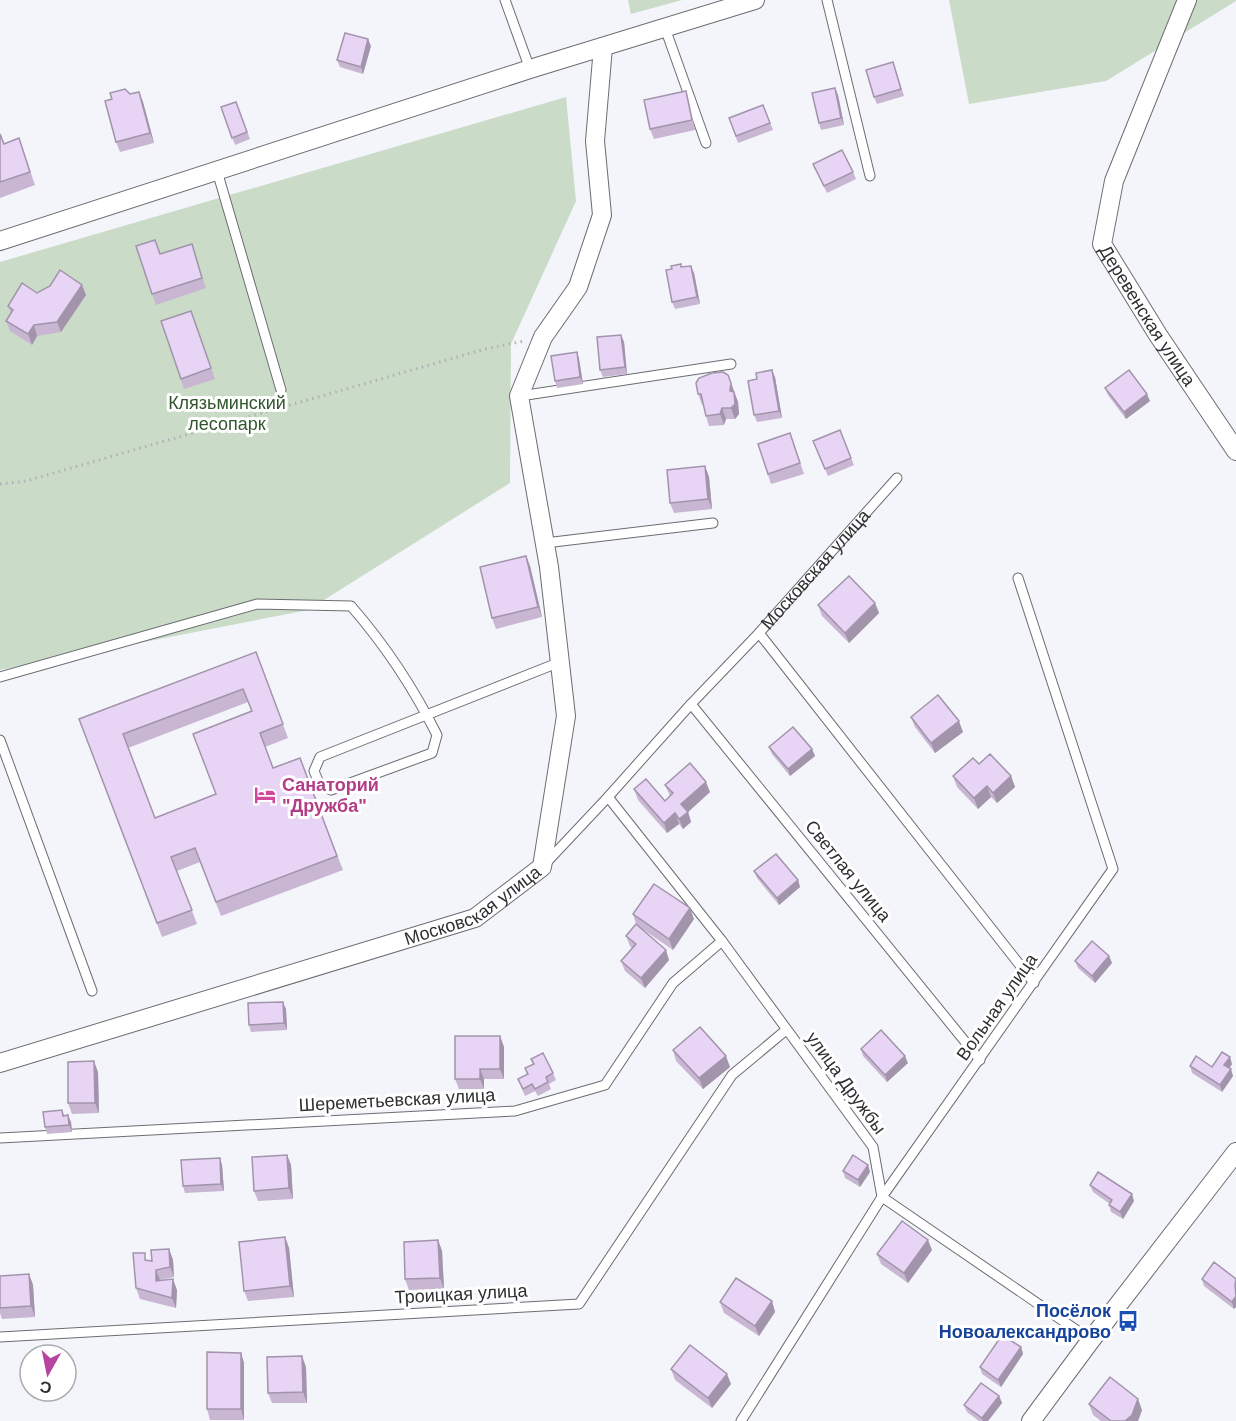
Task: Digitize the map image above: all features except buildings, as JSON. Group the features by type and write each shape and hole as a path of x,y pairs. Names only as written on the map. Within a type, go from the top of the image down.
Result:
{"street":[{"path":"0,241 530,69 755,0"},
{"name":"Деревенская улица","path":"1187,0 1114,181 1102,244 1158,335 1236,451"},
{"path":"542,867 566,716 545,543 519,396 543,337 578,287 602,215 596,141 603,47"},
{"name":"Московская улица","path":"0,1063 475,918 542,867"},
{"path":"1031,1421 1236,1152"}],"lane":[{"path":"505,0 530,69"},
{"path":"827,0 870,176"},
{"path":"665,28 706,143"},
{"path":"216,171 281,390"},
{"path":"519,396 731,364"},
{"name":"Московская улица","path":"542,867 759,633 897,478"},
{"path":"545,543 713,523"},
{"name":"Вольная улица","path":"741,1421 882,1197 1113,869 1018,578"},
{"path":"0,677 257,604 351,606 377,635 427,715 437,735 432,753 331,790 319,783 314,771 320,757 427,715 560,662"},
{"path":"759,633 1034,983"},
{"name":"Светлая улица","path":"691,704 980,1060"},
{"path":"0,740 92,991"},
{"name":"улица Дружбы","path":"608,797 722,941 873,1147 882,1197"},
{"name":"Шереметьевская улица","path":"0,1138 515,1111 605,1085 673,983 722,941"},
{"name":"Троицкая улица","path":"0,1337 579,1304 732,1075 786,1030"},
{"path":"882,1197 1091,1340"}],"path":[{"path":"0,484 26,481 484,349 543,337"}],"green space":[{"path":"628,0 682,0 631,14"},
{"path":"949,0 1236,1 1106,81 969,104"},
{"name":"Клязьминский лесопарк","path":"566,97 576,201 511,344 510,483 308,610 0,670 0,262"}],"place":[{"name":"Санаторий \"Дружба\"","path":"265,795"},
{"name":"Посёлок Новоалександрово","path":"1128,1321"}]}
